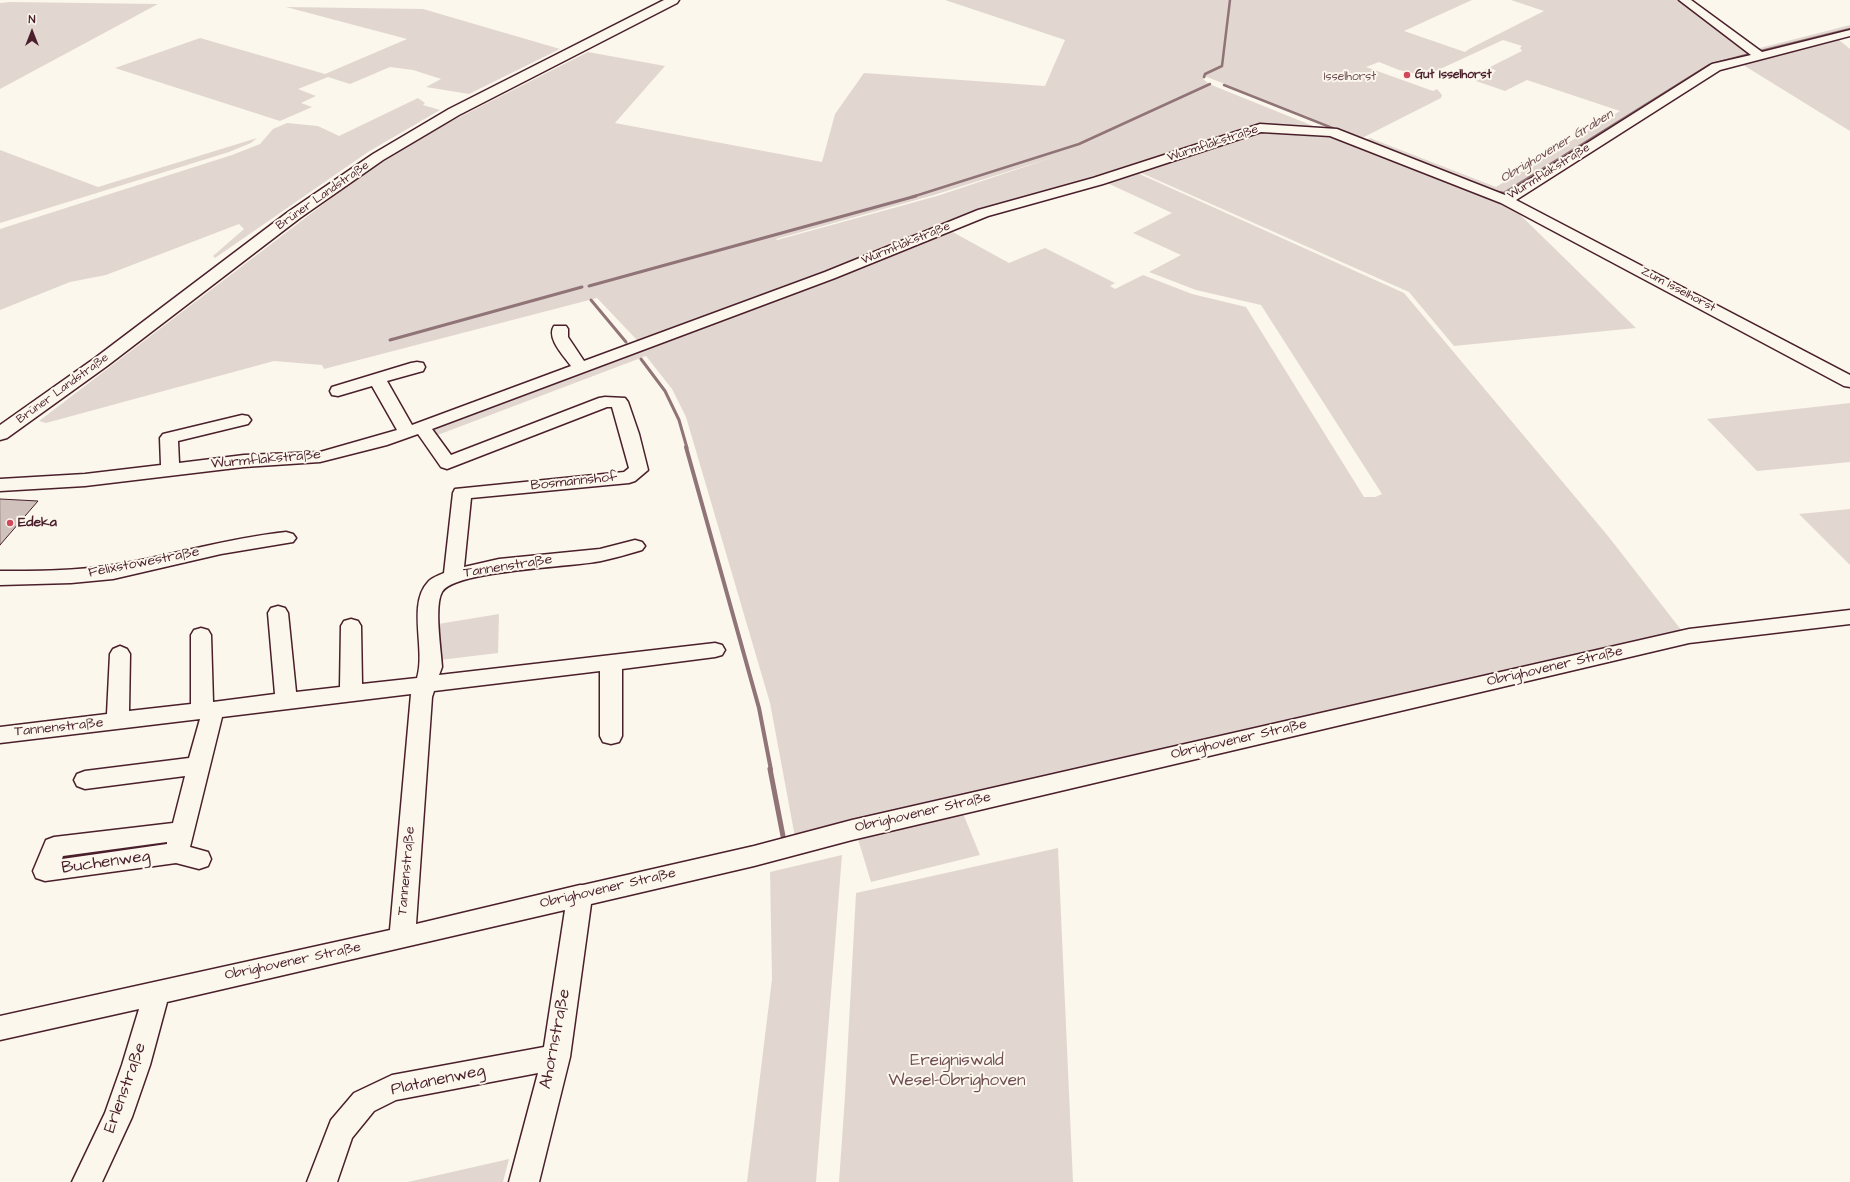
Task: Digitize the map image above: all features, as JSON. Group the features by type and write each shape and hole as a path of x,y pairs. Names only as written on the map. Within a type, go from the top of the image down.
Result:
{"main road":[{"name":"Brüner Landstraße","path":"0,434 101,362 294,215 378,157 454,112 673,0"}],"street":[{"path":"1684,0 1760,56"},
{"name":"Wurmflakstraße","path":"0,485 85,480 244,461 320,457 415,430 830,275 983,213 1098,181 1260,128 1332,132 1506,200 1716,67 1850,33"},
{"name":"Zum Isselhorst","path":"1506,200 1850,382"},
{"path":"560,329 560,337 581,368"},
{"path":"338,391 417,367"},
{"path":"377,380 415,430"},
{"name":"Bosmannshof","path":"415,430 447,463 605,402 619,402 630,434 639,470 629,477 462,493 453,576"},
{"path":"170,470 169,438 242,420"},
{"name":"Felixstowestraße","path":"0,578 79,576 113,572 256,540 286,538"},
{"name":"Tannenstraße","path":"402,938 420,705 424,685 431,667 428,601 435,586 453,576 499,566 600,555 635,546"},
{"path":"278,613 286,701"},
{"name":"Obrighovener Straße","path":"0,1028 402,938 580,895 754,856 852,830 1689,636 1850,617"},
{"path":"351,626 351,693"},
{"path":"199,859 179,842 198,766 208,711 201,635"},
{"name":"Tannenstraße","path":"0,735 715,650"},
{"name":"Tannenstraße","path":"118,722 120,654"},
{"path":"611,662 611,736"},
{"path":"84,780 198,766"},
{"name":"Ahornstraße","path":"524,1182 556,1057 580,895"},
{"name":"Erlenstraße","path":"87,1182 118,1117 136,1065 157,992"},
{"name":"Platanenweg","path":"322,1182 341,1130 364,1102 392,1088 556,1057"}],"green space":[{"name":"Isselhorst","path":"945,0 1472,0 1404,31 1465,52 1544,11 1511,0 1679,0 1752,53 1708,64 1502,193 1366,140 1370,138 1496,187 1620,111 1527,80 1505,91 1476,81 1496,71 1493,69 1486,73 1482,71 1522,51 1520,48 1522,46 1503,40 1425,76 1399,70 1379,62 1366,67 1433,91 1437,89 1442,95 1441,98 1362,138 1207,77 1203,79 1209,84 1323,130 1263,125 1088,182 965,216 949,230 1009,263 1045,248 1115,283 1110,286 1115,289 1143,275 1192,294 1246,307 1364,497 1375,497 1382,494 1261,305 1196,290 1149,272 1181,255 1133,233 1172,213 1105,182 1135,172 1404,293 1608,536 1682,631 795,837 770,703 686,417 672,389 646,356 435,436 431,428 640,349 636,339 597,298 324,369 322,365 274,361 46,423 39,421 359,177 432,131 588,52 665,66 615,123 822,162 835,114 864,73 1045,86 1065,40","holes":["1057,156 937,196 777,240 776,239 934,195"]},
{"path":"0,3 158,4 0,89"},
{"path":"286,7 423,9 560,49 469,94 426,87 441,79 413,70 390,67 350,84 328,77 298,89 316,96 301,103 312,107 280,121 115,68 200,38 325,74 407,39"},
{"path":"1850,25 1850,28 1756,52 1756,49"},
{"path":"1833,39 1839,40 1850,49 1850,131 1740,63"},
{"path":"418,98 425,103 423,105 440,110 368,152 215,258 213,256 244,229 239,224 106,275 70,282 0,310 0,229 232,155 260,144 273,129 287,123 318,126 339,136"},
{"path":"1266,129 1324,133 1508,203 1636,328 1454,346 1409,292 1137,171"},
{"path":"257,138 251,143 229,152 0,223 0,150 98,187"},
{"path":"1850,403 1850,462 1757,471 1707,419"},
{"path":"1850,509 1850,565 1799,514"},
{"path":"499,614 498,653 440,660 438,624"},
{"path":"962,811 980,855 871,882 857,836"},
{"name":"Ereigniswald Wesel-Obrighoven","path":"1058,848 1073,1182 839,1182 856,893"},
{"path":"842,855 816,1182 747,1182 772,979 770,872"},
{"path":"509,1159 503,1182 408,1182"}],"building":[{"name":"Edeka","path":"0,499 38,501 0,545"}],"waterway":[{"name":"Obrighovener Graben","path":"1204,77 1205,74 1222,66 1230,0"},
{"name":"Obrighovener Graben","path":"1761,51 1850,29"},
{"name":"Obrighovener Graben","path":"1497,192 1504,193 1709,65 1750,54"},
{"path":"912,197 1079,144 1210,84"},
{"name":"Obrighovener Graben","path":"1224,85 1340,131"},
{"path":"589,286 916,196"},
{"path":"390,340 582,287"},
{"path":"591,300 626,342"},
{"path":"641,359 665,391 679,420 687,448"},
{"path":"686,447 759,708 771,770"},
{"path":"770,769 783,836"}],"place":[{"name":"Gut Isselhorst","path":"1407,75"},
{"name":"Edeka","path":"10,523"}]}
